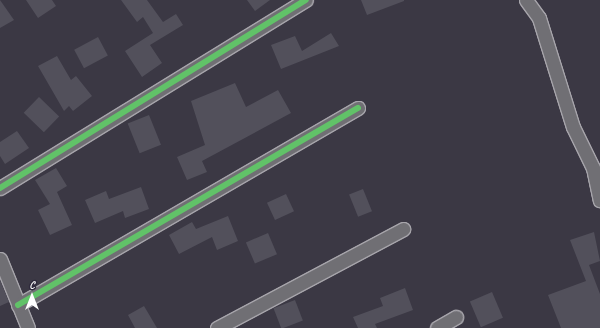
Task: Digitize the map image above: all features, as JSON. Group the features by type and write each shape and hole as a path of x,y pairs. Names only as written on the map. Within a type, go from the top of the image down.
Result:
{"street":[{"path":"0,188 306,0"},
{"path":"526,0 539,18 573,127 593,168 600,200"},
{"path":"18,304 358,108"},
{"path":"218,328 402,229"},
{"path":"0,259 28,328"},
{"path":"437,328 456,317"}],"building":[{"path":"0,0 14,20 0,28"},
{"path":"26,0 52,0 56,6 38,18"},
{"path":"121,0 147,0 163,22 176,14 183,25 150,45 162,63 142,77 125,51 153,33 143,17 137,22"},
{"path":"247,0 270,0 255,11"},
{"path":"361,0 404,0 404,1 367,15"},
{"path":"331,33 339,46 281,69 271,45 295,36 302,51"},
{"path":"98,37 108,56 84,68 74,50"},
{"path":"57,56 71,80 76,76 92,96 73,111 69,106 64,111 38,66"},
{"path":"235,83 246,107 278,90 291,113 202,161 207,172 187,180 177,157 205,145 191,101"},
{"path":"39,97 59,116 44,132 24,113"},
{"path":"149,115 161,145 140,153 128,124"},
{"path":"17,131 29,148 5,164 0,156 0,142"},
{"path":"56,168 67,186 57,192 72,225 50,235 38,210 50,204 35,180"},
{"path":"141,187 149,209 125,218 123,211 95,223 85,200 106,191 109,199"},
{"path":"363,189 372,211 358,217 349,195"},
{"path":"286,194 294,211 275,220 267,203"},
{"path":"228,216 238,241 217,250 212,237 179,254 169,235 192,222 196,229"},
{"path":"594,232 600,261 589,265 600,294 600,328 561,328 548,295 586,281 570,240"},
{"path":"268,233 277,254 255,264 246,242"},
{"path":"0,280 9,302 0,306"},
{"path":"405,288 413,310 375,324 377,328 358,328 353,317 383,306 380,298"},
{"path":"492,292 503,318 481,327 470,301"},
{"path":"295,300 303,321 281,328 274,308"},
{"path":"144,306 157,328 135,328 128,315"}],"cycle path":[{"path":"0,188 306,0"},
{"path":"18,305 358,108"}]}
